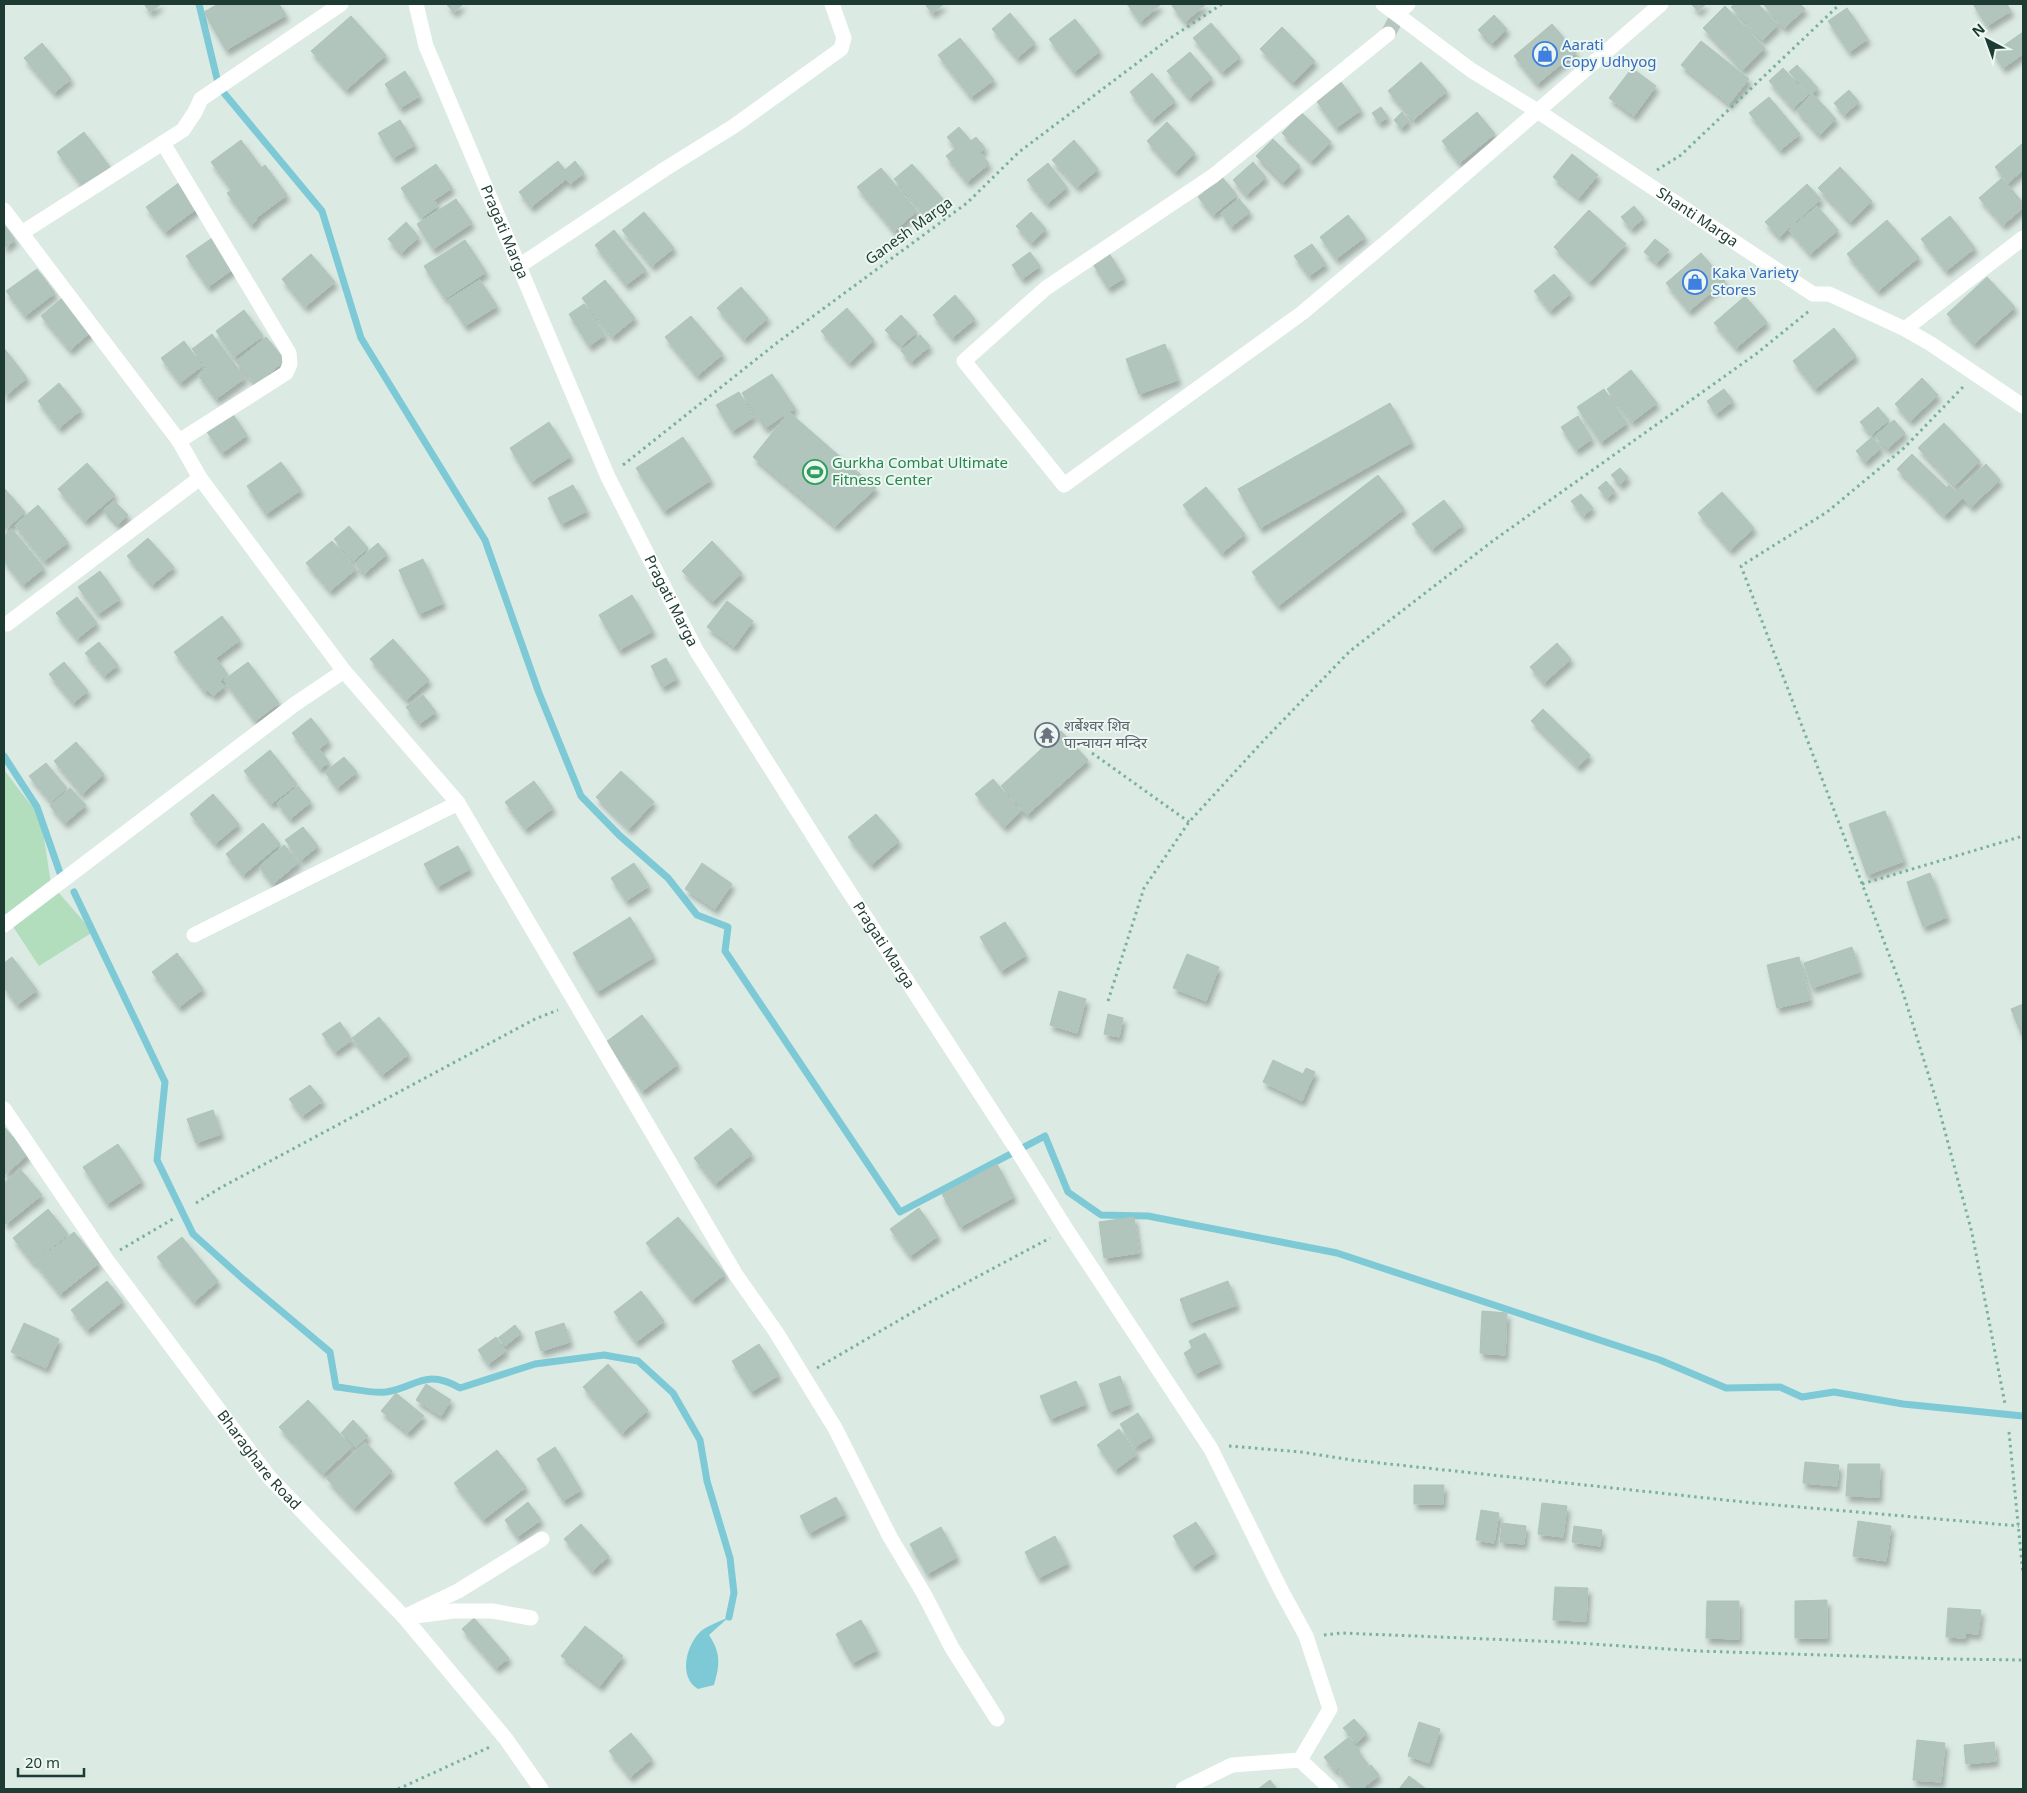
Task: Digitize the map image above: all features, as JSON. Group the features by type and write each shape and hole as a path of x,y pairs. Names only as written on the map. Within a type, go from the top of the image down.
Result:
{"street":[{"path":"22,232 183,130 201,99 341,4"},
{"name":"Pragati Marga","path":"416,4 426,46 608,476 696,650 1066,1229 1211,1449 1306,1636 1330,1709 1300,1760"},
{"path":"519,266 665,169 734,126 841,49 844,38 832,4"},
{"name":"Shanti Marga","path":"1383,4 1471,70 1642,180 1813,294 1829,294 1905,329 2023,406"},
{"path":"1388,34 1213,176 1046,288 964,361 1064,485 1302,313 1538,112 1661,4"},
{"path":"163,144 288,353 290,364 286,373 179,441"},
{"path":"4,210 179,441 200,478 344,671 458,803 736,1275 776,1332 835,1428 890,1537 924,1594 952,1648 997,1719"},
{"path":"1905,329 2023,238"},
{"path":"7,624 200,478"},
{"path":"4,925 294,704 344,671"},
{"path":"194,935 458,803"},
{"name":"Bharaghare Road","path":"4,1109 106,1259 269,1477 404,1617 506,1739 541,1789"},
{"path":"404,1617 458,1591 542,1539"},
{"path":"404,1617 454,1611 492,1611 531,1618"},
{"path":"1183,1789 1232,1765 1300,1760 1331,1789"}],"path":[{"name":"Ganesh Marga","path":"608,476 778,342 967,203 1019,152 1169,39 1222,4"},
{"path":"1642,180 1681,155 1840,4"},
{"path":"1108,1001 1144,888 1189,822 1265,739 1350,651 1494,540 1756,354 1829,294"},
{"path":"1976,374 1904,448 1827,512 1741,566 1901,986 1939,1109 1972,1233 2005,1404"},
{"path":"1092,753 1189,822"},
{"path":"1862,884 2023,836"},
{"path":"196,1203 220,1188 535,1019 575,1003"},
{"path":"106,1259 173,1218"},
{"path":"802,1376 932,1301 1066,1229"},
{"path":"2010,1432 2021,1532 2023,1574"},
{"path":"1211,1449 1226,1446 1301,1452 1352,1460 1753,1504 2019,1526"},
{"path":"1306,1636 1341,1633 1562,1642 1707,1651 2023,1660"},
{"path":"398,1789 506,1739"}],"green space":[{"path":"4,770 41,818 51,884 93,932 39,966 4,913"}],"water":[{"path":"729,1617 709,1635 716,1648 718,1659 714,1685 698,1689 692,1684 686,1669 686,1661 691,1644 701,1631"}],"building":[{"path":"144,4 161,4 150,12"},
{"path":"218,4 279,4 286,15 226,50 204,12"},
{"path":"446,4 463,4 454,12"},
{"path":"925,4 944,4 932,13"},
{"path":"1127,4 1159,4 1160,5 1140,22"},
{"path":"1175,4 1206,4 1185,22 1172,6"},
{"path":"1691,4 1706,4 1698,11"},
{"path":"1735,4 1758,4 1778,25 1762,40 1731,7"},
{"path":"1763,4 1800,4 1805,9 1784,28"},
{"path":"1973,4 2007,4 2011,11 1987,26"},
{"path":"1725,6 1765,48 1743,70 1703,28"},
{"path":"1847,8 1868,39 1849,52 1828,21"},
{"path":"1010,13 1035,43 1017,58 992,29"},
{"path":"1494,15 1507,29 1492,44 1478,30"},
{"path":"351,16 386,55 346,90 311,51"},
{"path":"1075,19 1100,51 1074,72 1049,39"},
{"path":"1211,23 1240,57 1222,72 1193,38"},
{"name":"Aarati Copy Udhyog","path":"1552,24 1576,52 1537,84 1514,56"},
{"path":"1282,27 1315,61 1293,83 1260,49"},
{"path":"2023,32 2023,54 2003,68 1993,53"},
{"path":"960,38 994,80 971,97 938,55"},
{"path":"1701,41 1749,79 1729,104 1681,65"},
{"path":"42,43 71,79 54,93 24,58"},
{"path":"1190,52 1212,78 1189,98 1167,71"},
{"path":"1421,62 1447,91 1413,120 1388,91"},
{"path":"1797,65 1818,88 1810,95 1789,72"},
{"path":"1632,68 1656,86 1634,116 1609,98"},
{"path":"1783,68 1808,95 1793,108 1769,81"},
{"path":"405,71 420,96 400,108 385,84"},
{"path":"1152,73 1175,101 1152,120 1130,92"},
{"path":"1341,82 1361,110 1336,128 1316,100"},
{"path":"1849,90 1859,102 1844,115 1834,103"},
{"path":"1813,94 1836,119 1819,135 1796,110"},
{"path":"1769,97 1800,134 1780,150 1749,113"},
{"path":"1381,107 1388,117 1379,123 1372,113"},
{"path":"1402,112 1409,121 1401,128 1394,120"},
{"path":"1477,112 1495,134 1459,163 1442,141"},
{"path":"1302,113 1331,142 1311,161 1282,133"},
{"path":"400,120 415,145 393,158 378,133"},
{"path":"1167,122 1195,153 1175,172 1147,141"},
{"path":"959,127 971,141 976,137 985,148 980,152 989,164 967,182 946,156 956,148 947,137"},
{"path":"84,132 110,167 83,187 57,152"},
{"path":"1273,139 1300,166 1283,183 1256,156"},
{"path":"241,140 261,167 231,189 211,162"},
{"path":"1074,140 1098,169 1077,187 1052,160"},
{"path":"2023,143 2023,170 2008,183 1995,167"},
{"path":"1572,154 1598,175 1579,198 1553,177"},
{"path":"558,161 565,170 575,161 584,173 570,184 566,179 531,207 519,192"},
{"path":"1253,162 1266,177 1246,195 1233,180"},
{"path":"1048,163 1067,187 1047,204 1027,180"},
{"path":"436,164 452,188 434,200 438,206 421,218 401,188"},
{"path":"912,164 943,199 925,214 894,179"},
{"path":"265,165 287,195 256,218 257,220 251,225 227,193"},
{"path":"1840,167 1872,201 1850,222 1818,188"},
{"path":"881,168 917,211 894,231 857,187"},
{"path":"1222,177 1237,195 1213,215 1198,197"},
{"path":"2002,178 2023,203 2023,208 2003,225 1979,198"},
{"path":"180,182 199,207 165,232 146,207"},
{"path":"1807,184 1821,199 1779,237 1765,222"},
{"path":"456,199 472,223 433,249 417,224"},
{"path":"1239,199 1250,212 1231,227 1221,213"},
{"path":"1634,206 1644,218 1631,229 1621,217"},
{"path":"1817,206 1838,230 1810,254 1789,230"},
{"path":"1589,210 1626,244 1590,282 1554,247"},
{"path":"644,212 674,248 652,266 622,230"},
{"path":"1031,212 1046,229 1031,243 1016,226"},
{"path":"1348,215 1365,237 1336,259 1320,237"},
{"path":"1950,216 1975,248 1946,271 1921,239"},
{"path":"1887,220 1919,257 1878,291 1847,254"},
{"path":"406,222 419,237 401,253 388,239"},
{"path":"4,224 15,240 4,248"},
{"path":"614,230 646,270 626,285 595,245"},
{"path":"215,236 236,267 208,287 186,256"},
{"path":"1655,239 1669,250 1657,263 1644,252"},
{"path":"465,240 486,272 445,299 424,266"},
{"path":"1312,244 1326,264 1309,276 1294,256"},
{"path":"1030,252 1040,266 1022,279 1012,265"},
{"path":"1109,253 1124,278 1108,288 1093,264"},
{"name":"Kaka Variety Stores","path":"1701,253 1725,281 1689,311 1666,283"},
{"path":"311,254 335,282 305,307 282,279"},
{"path":"37,269 55,293 25,316 6,291"},
{"path":"1554,274 1571,293 1550,311 1534,291"},
{"path":"1987,277 2015,307 1974,344 1947,314"},
{"path":"480,280 497,306 465,326 448,300"},
{"path":"605,280 635,318 612,337 582,298"},
{"path":"741,287 768,318 744,339 717,308"},
{"path":"955,295 975,319 952,338 933,315"},
{"path":"1745,296 1767,322 1736,348 1714,323"},
{"path":"62,298 93,330 70,350 41,316"},
{"path":"584,304 605,335 589,346 569,314"},
{"path":"847,308 874,340 849,363 821,331"},
{"path":"244,310 263,336 234,357 216,331"},
{"path":"901,315 917,332 901,346 885,330"},
{"path":"691,316 723,354 697,376 665,337"},
{"path":"1834,328 1856,356 1815,389 1793,361"},
{"path":"212,334 245,378 216,399 198,375 207,368 192,349"},
{"path":"920,335 930,346 911,362 901,351"},
{"path":"266,337 285,360 256,385 236,362"},
{"path":"184,341 202,366 180,383 161,358"},
{"path":"1165,344 1178,380 1139,394 1126,359"},
{"path":"4,348 27,378 4,397"},
{"path":"1631,370 1657,403 1632,422 1607,389"},
{"path":"772,374 795,408 765,428 742,393"},
{"path":"1922,378 1938,395 1910,421 1895,404"},
{"path":"59,383 81,410 59,428 38,401"},
{"path":"1604,389 1627,423 1601,442 1577,407"},
{"path":"1724,389 1733,401 1716,414 1707,401"},
{"path":"739,392 754,417 732,431 716,405"},
{"path":"1390,403 1412,442 1260,528 1238,489"},
{"path":"1878,407 1889,420 1871,435 1860,422"},
{"name":"Gurkha Combat Ultimate Fitness Center","path":"789,412 876,488 835,526 753,457"},
{"path":"232,413 247,435 222,453 207,432"},
{"path":"1578,416 1592,439 1576,450 1561,427"},
{"path":"1894,420 1905,433 1887,449 1875,436"},
{"path":"549,422 571,456 531,482 510,448"},
{"path":"1944,423 1980,461 1954,486 1918,448"},
{"path":"683,437 711,480 664,511 636,468"},
{"path":"1872,437 1881,448 1865,462 1856,451"},
{"path":"1912,454 1946,487 1931,502 1897,469"},
{"path":"281,462 301,490 266,514 247,486"},
{"path":"87,463 115,495 85,521 58,489"},
{"path":"1986,464 2000,480 1971,507 1957,491"},
{"path":"1620,468 1628,477 1620,485 1611,475"},
{"path":"1378,475 1404,509 1278,606 1252,572"},
{"path":"1606,481 1615,491 1607,498 1598,488"},
{"path":"573,485 587,511 561,524 548,498"},
{"path":"1949,485 1963,498 1945,516 1931,503"},
{"path":"1206,487 1245,534 1222,553 1183,505"},
{"path":"4,488 25,512 4,531"},
{"path":"1722,492 1754,528 1730,550 1698,513"},
{"path":"1581,494 1593,508 1583,516 1571,501"},
{"path":"1444,500 1463,525 1432,549 1412,524"},
{"path":"114,501 128,515 118,525 103,510"},
{"path":"38,505 68,542 44,561 15,525"},
{"path":"349,526 368,548 353,561 334,539"},
{"path":"12,529 44,568 23,585 4,561 4,536"},
{"path":"148,538 174,567 152,585 127,556"},
{"path":"332,541 356,569 330,591 306,563"},
{"path":"712,541 742,573 712,602 682,571"},
{"path":"378,543 387,554 364,574 355,563"},
{"path":"423,559 443,603 419,614 399,570"},
{"path":"100,571 120,599 98,614 78,587"},
{"path":"632,595 653,631 619,650 599,615"},
{"path":"77,597 97,623 77,639 56,613"},
{"path":"727,601 753,621 734,647 707,627"},
{"path":"222,616 240,640 216,658 228,675 220,681 225,686 213,696 208,690 205,692 174,652"},
{"path":"393,639 429,680 406,700 370,659"},
{"path":"99,642 118,665 104,676 85,653"},
{"path":"1557,643 1571,659 1544,683 1530,667"},
{"path":"666,658 677,679 662,687 651,666"},
{"path":"64,662 88,691 73,703 49,674"},
{"path":"248,662 279,703 255,721 224,680"},
{"path":"423,695 436,712 419,724 406,707"},
{"path":"1543,709 1590,755 1578,767 1531,721"},
{"path":"311,718 329,741 319,749 329,762 320,769 292,733"},
{"path":"1061,731 1088,760 1027,815 1001,786"},
{"path":"76,742 104,774 82,794 54,761"},
{"path":"270,750 297,784 271,804 244,771"},
{"path":"344,757 357,772 337,788 325,772"},
{"path":"46,763 67,788 51,802 29,776"},
{"path":"621,771 654,802 629,829 596,797"},
{"path":"993,779 1021,811 1004,827 975,794"},
{"path":"534,781 553,808 525,829 505,802"},
{"path":"298,786 311,802 290,819 277,803"},
{"path":"70,788 86,805 65,823 50,806"},
{"path":"213,794 239,824 215,844 190,814"},
{"path":"1885,811 1904,861 1867,875 1849,824"},
{"path":"876,814 899,841 871,865 848,837"},
{"path":"263,823 280,844 243,875 226,854"},
{"path":"303,827 318,846 301,860 285,840"},
{"path":"284,845 299,862 273,884 259,867"},
{"path":"458,846 470,869 437,887 424,864"},
{"path":"634,863 649,886 626,901 611,878"},
{"path":"702,863 732,884 715,909 685,889"},
{"path":"1930,873 1947,917 1923,927 1907,882"},
{"path":"630,917 654,957 597,992 573,953"},
{"path":"1005,922 1026,955 1001,971 980,937"},
{"path":"1852,947 1860,972 1812,988 1804,963"},
{"path":"177,953 203,989 179,1007 152,972"},
{"path":"1187,954 1219,967 1206,1001 1173,988"},
{"path":"12,957 37,990 17,1005 4,987 4,963"},
{"path":"1799,957 1810,1000 1777,1008 1767,965"},
{"path":"1059,991 1086,999 1077,1033 1050,1025"},
{"path":"2023,1004 2023,1038 2011,1009"},
{"path":"1108,1014 1123,1018 1119,1037 1104,1034"},
{"path":"642,1015 678,1064 642,1091 606,1042"},
{"path":"379,1017 409,1054 382,1075 352,1038"},
{"path":"340,1022 352,1040 335,1052 322,1034"},
{"path":"1273,1060 1303,1074 1306,1068 1315,1072 1302,1101 1263,1082"},
{"path":"310,1085 323,1101 302,1116 289,1099"},
{"path":"213,1110 221,1134 196,1143 187,1119"},
{"path":"4,1127 28,1154 4,1176"},
{"path":"731,1128 752,1154 715,1184 694,1158"},
{"path":"118,1144 142,1181 107,1204 83,1167"},
{"path":"997,1164 1014,1197 960,1227 942,1194"},
{"path":"20,1169 42,1195 6,1224 4,1222 4,1183"},
{"path":"919,1208 938,1236 910,1256 890,1229"},
{"path":"48,1209 68,1234 33,1263 13,1238"},
{"path":"678,1217 725,1274 692,1300 646,1243"},
{"path":"1134,1217 1139,1253 1104,1258 1099,1222"},
{"path":"74,1232 99,1263 60,1294 35,1263"},
{"path":"182,1237 218,1281 194,1302 157,1257"},
{"path":"107,1281 123,1301 87,1330 71,1310"},
{"path":"1228,1281 1237,1305 1189,1323 1180,1299"},
{"path":"641,1291 664,1321 636,1342 614,1312"},
{"path":"1482,1311 1507,1313 1505,1355 1480,1353"},
{"path":"24,1323 59,1339 46,1368 11,1352"},
{"path":"564,1323 570,1342 541,1351 535,1332"},
{"path":"515,1325 521,1333 505,1346 498,1338"},
{"path":"1205,1333 1220,1362 1195,1374 1184,1353 1192,1348 1189,1341"},
{"path":"496,1337 506,1351 488,1364 478,1350"},
{"path":"759,1344 779,1375 751,1392 732,1361"},
{"path":"608,1364 648,1410 622,1433 583,1387"},
{"path":"1120,1376 1130,1404 1109,1412 1099,1384"},
{"path":"1076,1381 1086,1404 1050,1419 1040,1396"},
{"path":"426,1384 451,1400 441,1416 416,1400"},
{"path":"396,1393 424,1416 408,1433 381,1411"},
{"path":"308,1400 352,1447 323,1474 279,1427"},
{"path":"1138,1413 1152,1436 1135,1447 1120,1424"},
{"path":"353,1420 368,1436 356,1448 341,1433"},
{"path":"1119,1429 1137,1454 1115,1470 1097,1445"},
{"path":"365,1442 392,1471 354,1508 327,1479"},
{"path":"555,1447 581,1490 563,1501 537,1459"},
{"path":"497,1450 526,1487 483,1520 454,1483"},
{"path":"1805,1462 1839,1465 1837,1486 1803,1483"},
{"path":"1848,1464 1880,1464 1879,1497 1846,1496"},
{"path":"1414,1485 1444,1485 1443,1504 1414,1504"},
{"path":"836,1497 845,1514 809,1533 800,1516"},
{"path":"528,1502 541,1520 517,1537 505,1520"},
{"path":"1542,1503 1567,1506 1563,1537 1538,1534"},
{"path":"1481,1510 1499,1513 1494,1543 1476,1540"},
{"path":"1858,1521 1891,1526 1886,1561 1853,1556"},
{"path":"1196,1522 1215,1552 1192,1567 1173,1536"},
{"path":"1502,1523 1526,1526 1524,1544 1500,1542"},
{"path":"581,1524 609,1556 592,1571 564,1539"},
{"path":"1574,1526 1602,1530 1600,1546 1572,1542"},
{"path":"941,1527 957,1557 927,1574 910,1544"},
{"path":"1055,1536 1068,1563 1038,1578 1025,1552"},
{"path":"1555,1587 1588,1588 1586,1621 1553,1620"},
{"path":"1827,1600 1827,1638 1795,1638 1795,1601"},
{"path":"1707,1601 1739,1601 1739,1639 1706,1638"},
{"path":"1948,1608 1981,1610 1978,1634 1965,1633 1965,1638 1946,1637"},
{"path":"474,1618 509,1658 496,1668 462,1629"},
{"path":"861,1620 877,1650 852,1663 836,1634"},
{"path":"585,1626 623,1656 600,1686 561,1656"},
{"path":"1354,1719 1367,1733 1356,1743 1343,1728"},
{"path":"1419,1722 1440,1729 1429,1763 1408,1756"},
{"path":"631,1733 652,1759 630,1777 609,1751"},
{"path":"1349,1737 1360,1752 1335,1771 1324,1757"},
{"path":"1917,1740 1945,1743 1941,1782 1913,1780"},
{"path":"1994,1742 1996,1761 1966,1764 1964,1745"},
{"path":"1359,1753 1369,1765 1347,1782 1338,1771"},
{"path":"1371,1765 1379,1775 1362,1789 1355,1789 1349,1782"},
{"path":"1409,1776 1426,1789 1399,1789"},
{"path":"1270,1780 1277,1789 1258,1789"}],"waterway":[{"path":"199,4 219,87 322,211 361,338 485,540 539,693 581,796 619,835 668,878 697,915 728,927 725,951 900,1212 1045,1136 1068,1192 1101,1215 1148,1216 1337,1253 1660,1360 1726,1388 1780,1387 1802,1397 1834,1392 1903,1404 2023,1416"},
{"path":"4,756 37,807 60,873"},
{"path":"74,892 165,1082 157,1160 193,1234 330,1352 336,1387 368,1392 386,1392 429,1379 438,1379 460,1388 535,1364 604,1355 638,1361 673,1393 700,1440 707,1481 730,1558 734,1593 729,1617"}],"tunnel":[{"path":"1388,34 1400,11"}],"place":[{"name":"Aarati Copy Udhyog","path":"1545,54"},
{"name":"Kaka Variety Stores","path":"1695,282"},
{"name":"Gurkha Combat Ultimate Fitness Center","path":"815,472"},
{"name":"शर्बेश्वर शिव पान्चायन मन्दिर","path":"1047,735"}]}
